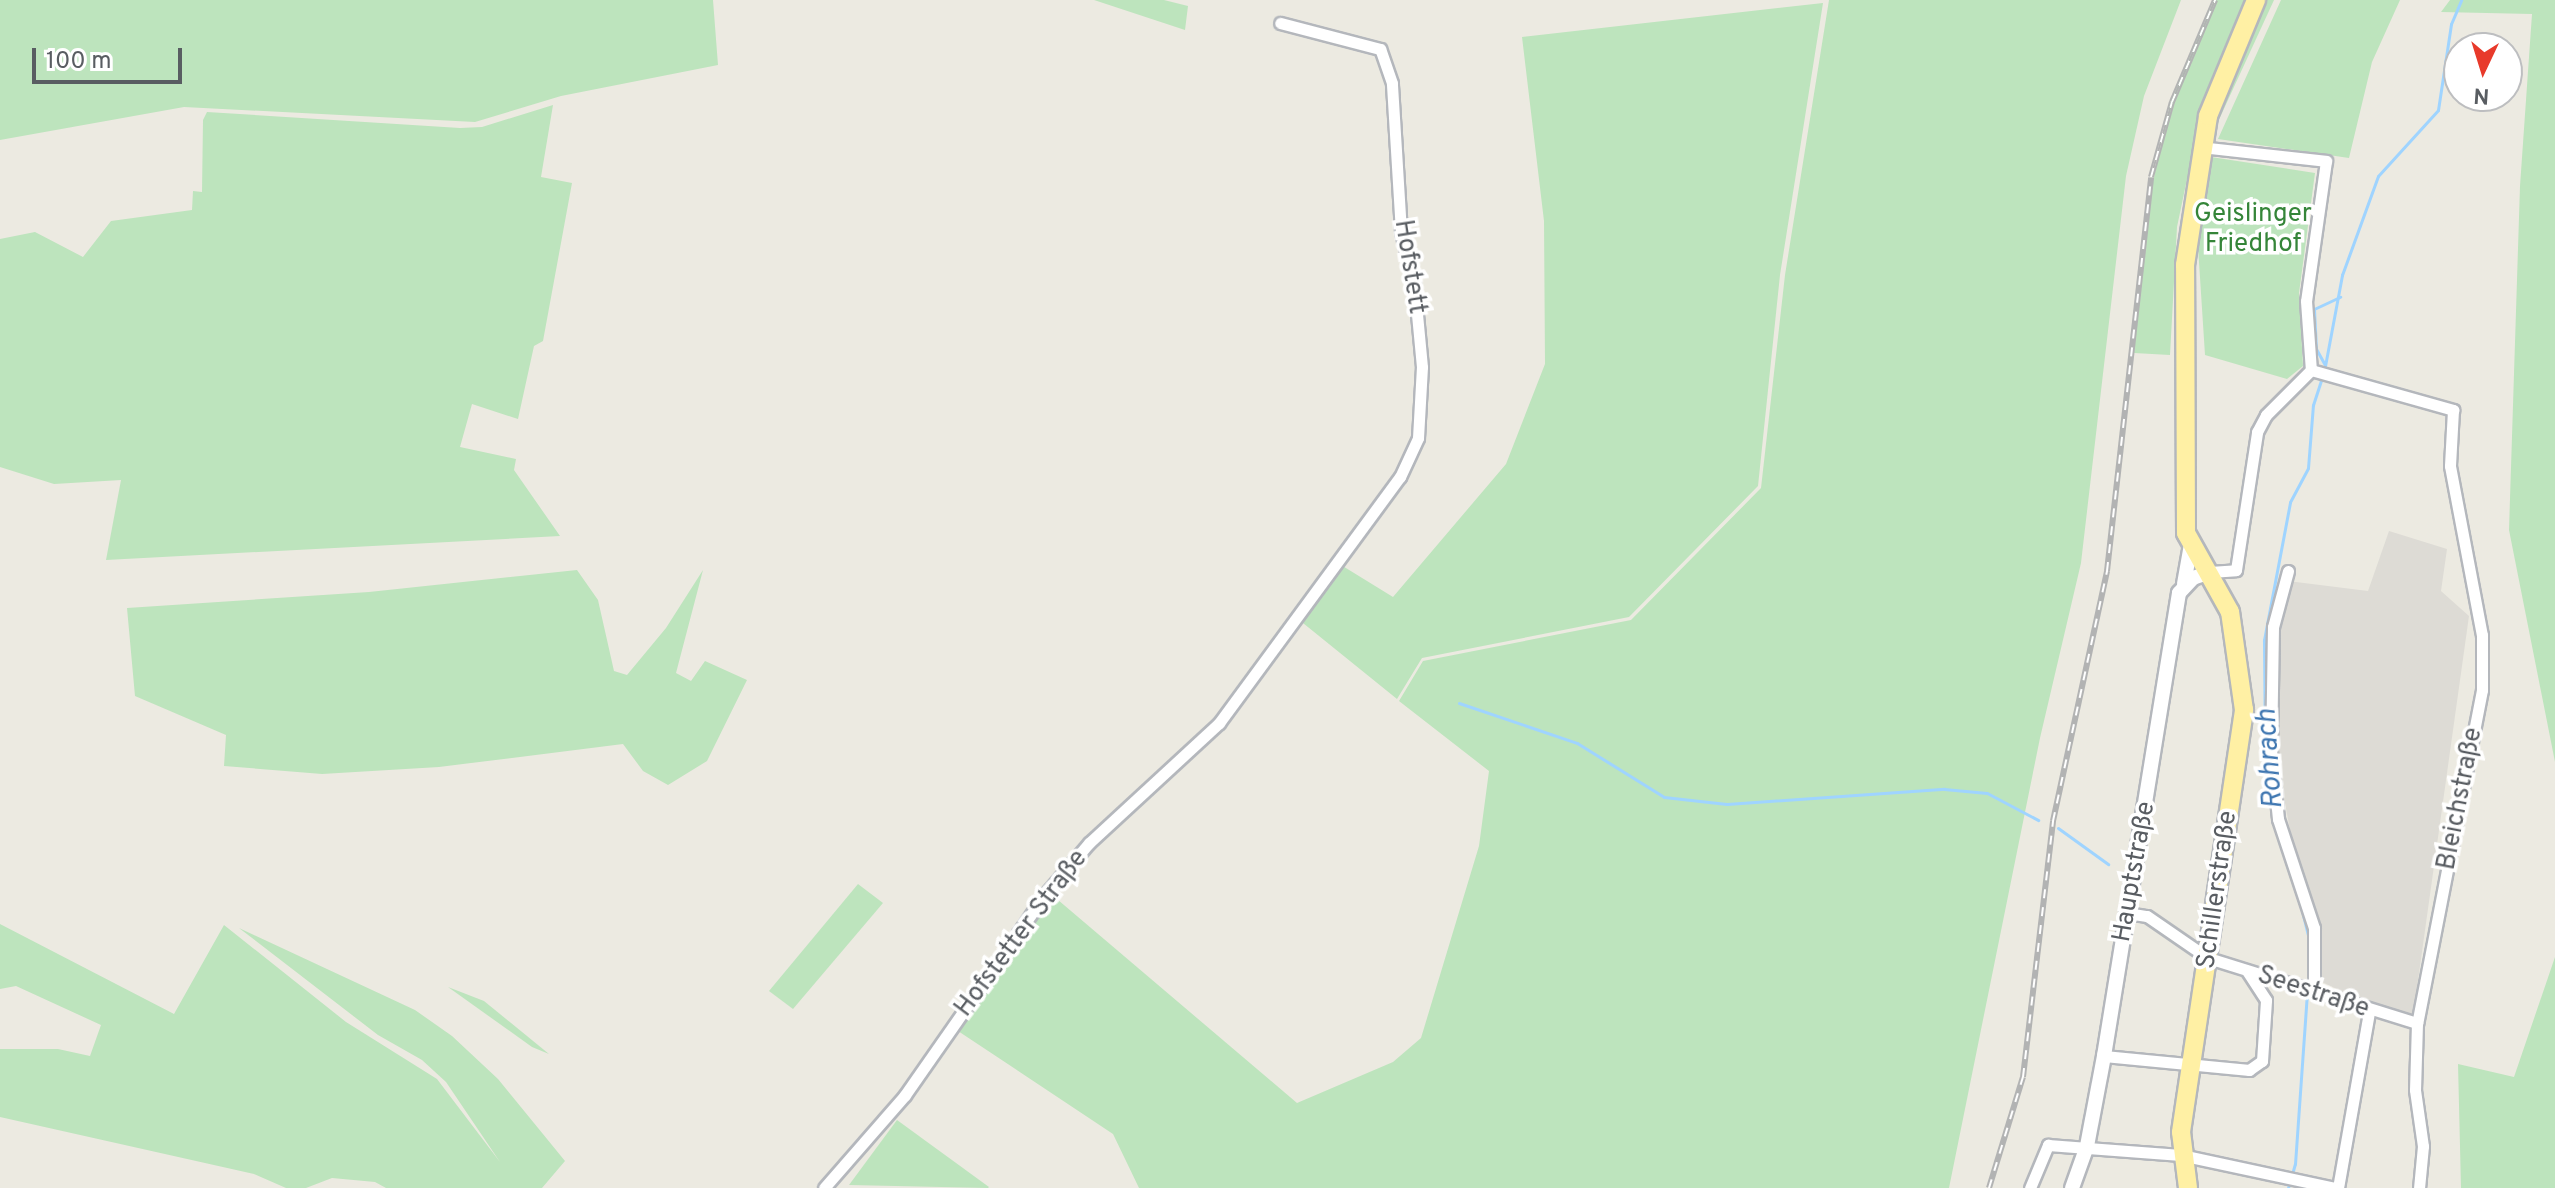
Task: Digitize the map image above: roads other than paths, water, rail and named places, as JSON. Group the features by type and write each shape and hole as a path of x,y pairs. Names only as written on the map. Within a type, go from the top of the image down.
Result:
{"main road":[{"path":"2210,572 2191,545 2185,521 2184,303 2206,147 2222,76 2256,0"},
{"name":"Schillerstraße","path":"2188,1188 2181,1155 2190,1064 2244,710 2234,632 2222,592 2210,572"}],"street":[{"name":"Hofstett","path":"1280,23 1380,49 1392,83 1401,232 1414,283 1422,367 1418,438 1400,477 1334,562"},
{"path":"2184,584 2210,572 2236,570 2257,432 2266,415 2311,370 2306,301 2326,161 2206,147"},
{"name":"Bleichstraße","path":"2311,370 2453,410 2450,466 2482,635 2482,690 2417,1023 2415,1090 2423,1146 2419,1188"},
{"name":"Hauptstraße","path":"2072,1188 2087,1146 2104,1056 2191,545"},
{"name":"Hofstetter Straße","path":"824,1188 905,1095 1043,897 1089,843 1219,723 1334,562"},
{"path":"2288,571 2273,627 2271,751 2278,819 2314,928 2313,988"},
{"name":"Seestraße","path":"2127,913 2147,916 2208,958 2313,988 2369,1012 2417,1023"},
{"path":"2104,1056 2249,1070 2262,1061 2266,1000 2247,971"},
{"path":"2030,1188 2048,1145 2181,1155 2337,1188 2369,1012"}],"waterway":[{"name":"Rohrach","path":"2325,366 2342,275 2378,176 2438,110 2451,24 2461,0"},
{"path":"2325,365 2316,349 2314,309 2340,297"},
{"name":"Rohrach","path":"2272,816 2265,758 2264,640 2290,502 2308,468 2313,405 2321,381"},
{"path":"1459,703 1577,743 1664,797 1727,804 1944,789 1987,793 2038,820"},
{"name":"Rohrach","path":"2274,823 2296,892"},
{"path":"2058,828 2108,864"},
{"name":"Rohrach","path":"2301,907 2309,938"},
{"name":"Rohrach","path":"2288,1188 2295,1164 2307,994"}],"railway":[{"path":"1989,1188 2023,1077 2053,821 2107,571 2151,177 2172,102 2215,0"}],"park label":[{"name":"Geislinger Friedhof","path":"2253,230"}]}
